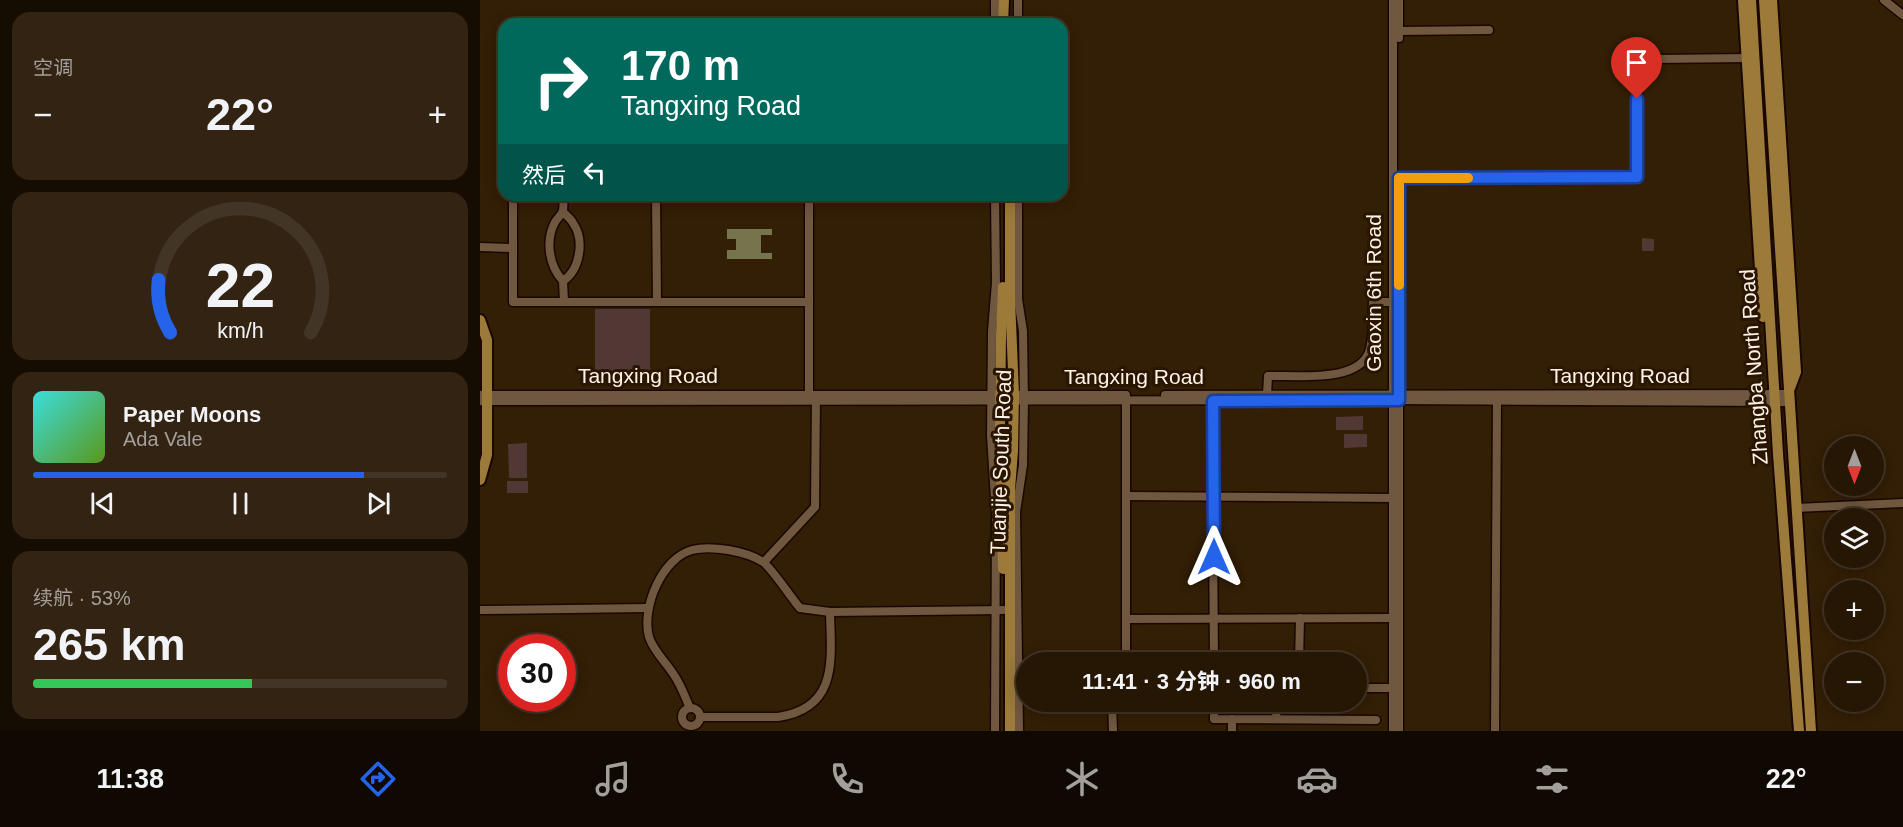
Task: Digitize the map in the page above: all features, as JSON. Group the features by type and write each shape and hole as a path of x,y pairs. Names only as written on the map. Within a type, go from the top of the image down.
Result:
{"main road":[{"path":"1004,0 1004,18"},
{"path":"1010,0 1010,18"},
{"path":"1743,0 1750,58"},
{"name":"Zhangba North Road","path":"1751,0 1750,58 1799,731"},
{"name":"Zhangba North Road","path":"1764,0 1811,731"},
{"path":"1772,0 1796,372 1789,398"},
{"name":"Tuanjie South Road","path":"1002,731 995,398 1003,297 1003,201"},
{"name":"Tuanjie South Road","path":"1010,201 1010,299 1019,397 1010,489 1010,731"},
{"path":"480,320 487,340 483,398 487,456 480,480"}],"street":[{"path":"995,0 995,18"},
{"path":"1018,0 1018,18"},
{"name":"Gaoxin 6th Road","path":"1393,0 1396,178 1396,688 1393,731"},
{"name":"Gaoxin 6th Road","path":"1399,0 1392,302 1395,397 1393,618 1399,731"},
{"path":"1884,0 1903,15"},
{"path":"1399,31 1489,30"},
{"path":"1396,178 1637,177 1638,80 1641,64 1653,59 1750,58"},
{"path":"513,201 513,302 809,302"},
{"path":"563,201 563,212 555,222 550,247 556,273 563,281 564,302"},
{"path":"657,201 657,302"},
{"path":"764,562 815,507 814,396 809,302 809,201"},
{"name":"Tuanjie South Road","path":"995,201 996,283 992,331 995,398"},
{"name":"Tuanjie South Road","path":"1018,201 1018,299 1023,331 1019,397 1023,465 1016,512 1019,731"},
{"path":"563,212 574,224 579,248 575,268 570,277 563,281"},
{"path":"480,247 513,248"},
{"path":"1267,395 1268,376 1340,374 1358,367 1364,362 1370,350 1373,302 1392,302"},
{"name":"Tangxing Road","path":"1213,398 1267,395 1497,400 1773,397"},
{"path":"1773,397 1789,398"},
{"name":"Tangxing Road","path":"483,398 1773,397"},
{"path":"1126,398 1126,652"},
{"path":"1213,398 1214,652"},
{"path":"1495,731 1497,400"},
{"path":"1126,496 1393,498"},
{"path":"1796,508 1903,502"},
{"path":"690,708 674,674 655,649 649,636 648,608 653,592 674,560 691,550 731,549 764,562 800,608 830,612 999,610"},
{"path":"480,610 648,608"},
{"name":"Tuanjie South Road","path":"995,731 999,610"},
{"path":"700,717 778,717 799,711 815,702 821,695 830,674 830,612"},
{"path":"1299,652 1300,618"},
{"path":"1126,619 1393,618"},
{"path":"1367,688 1396,688"},
{"path":"690,708 698,711 700,717 698,723 690,729 684,724 681,716 684,710 690,708"},
{"path":"1112,712 1113,731"},
{"path":"1214,712 1214,719 1376,720"},
{"path":"1276,712 1276,719"},
{"path":"1232,719 1232,731"},
{"path":"1258,719 1258,731"}],"shaded area":[{"path":"727,229 772,229 772,235 761,235 761,253 772,253 772,259 727,259 727,250 736,250 736,239 727,239"},
{"path":"1642,238 1654,239 1654,251 1642,251"},
{"path":"595,309 650,309 650,383 595,383"},
{"path":"1363,416 1363,430 1336,430 1336,417"},
{"path":"1344,434 1367,434 1367,447 1344,448"},
{"path":"527,443 527,478 509,478 508,444"},
{"path":"507,481 528,481 528,493 507,493"}],"slow traffic":[{"path":"1399,285 1399,178 1468,178"}],"route":[{"path":"1214,557 1213,401 1399,400 1399,178 1637,177 1637,99"}]}
